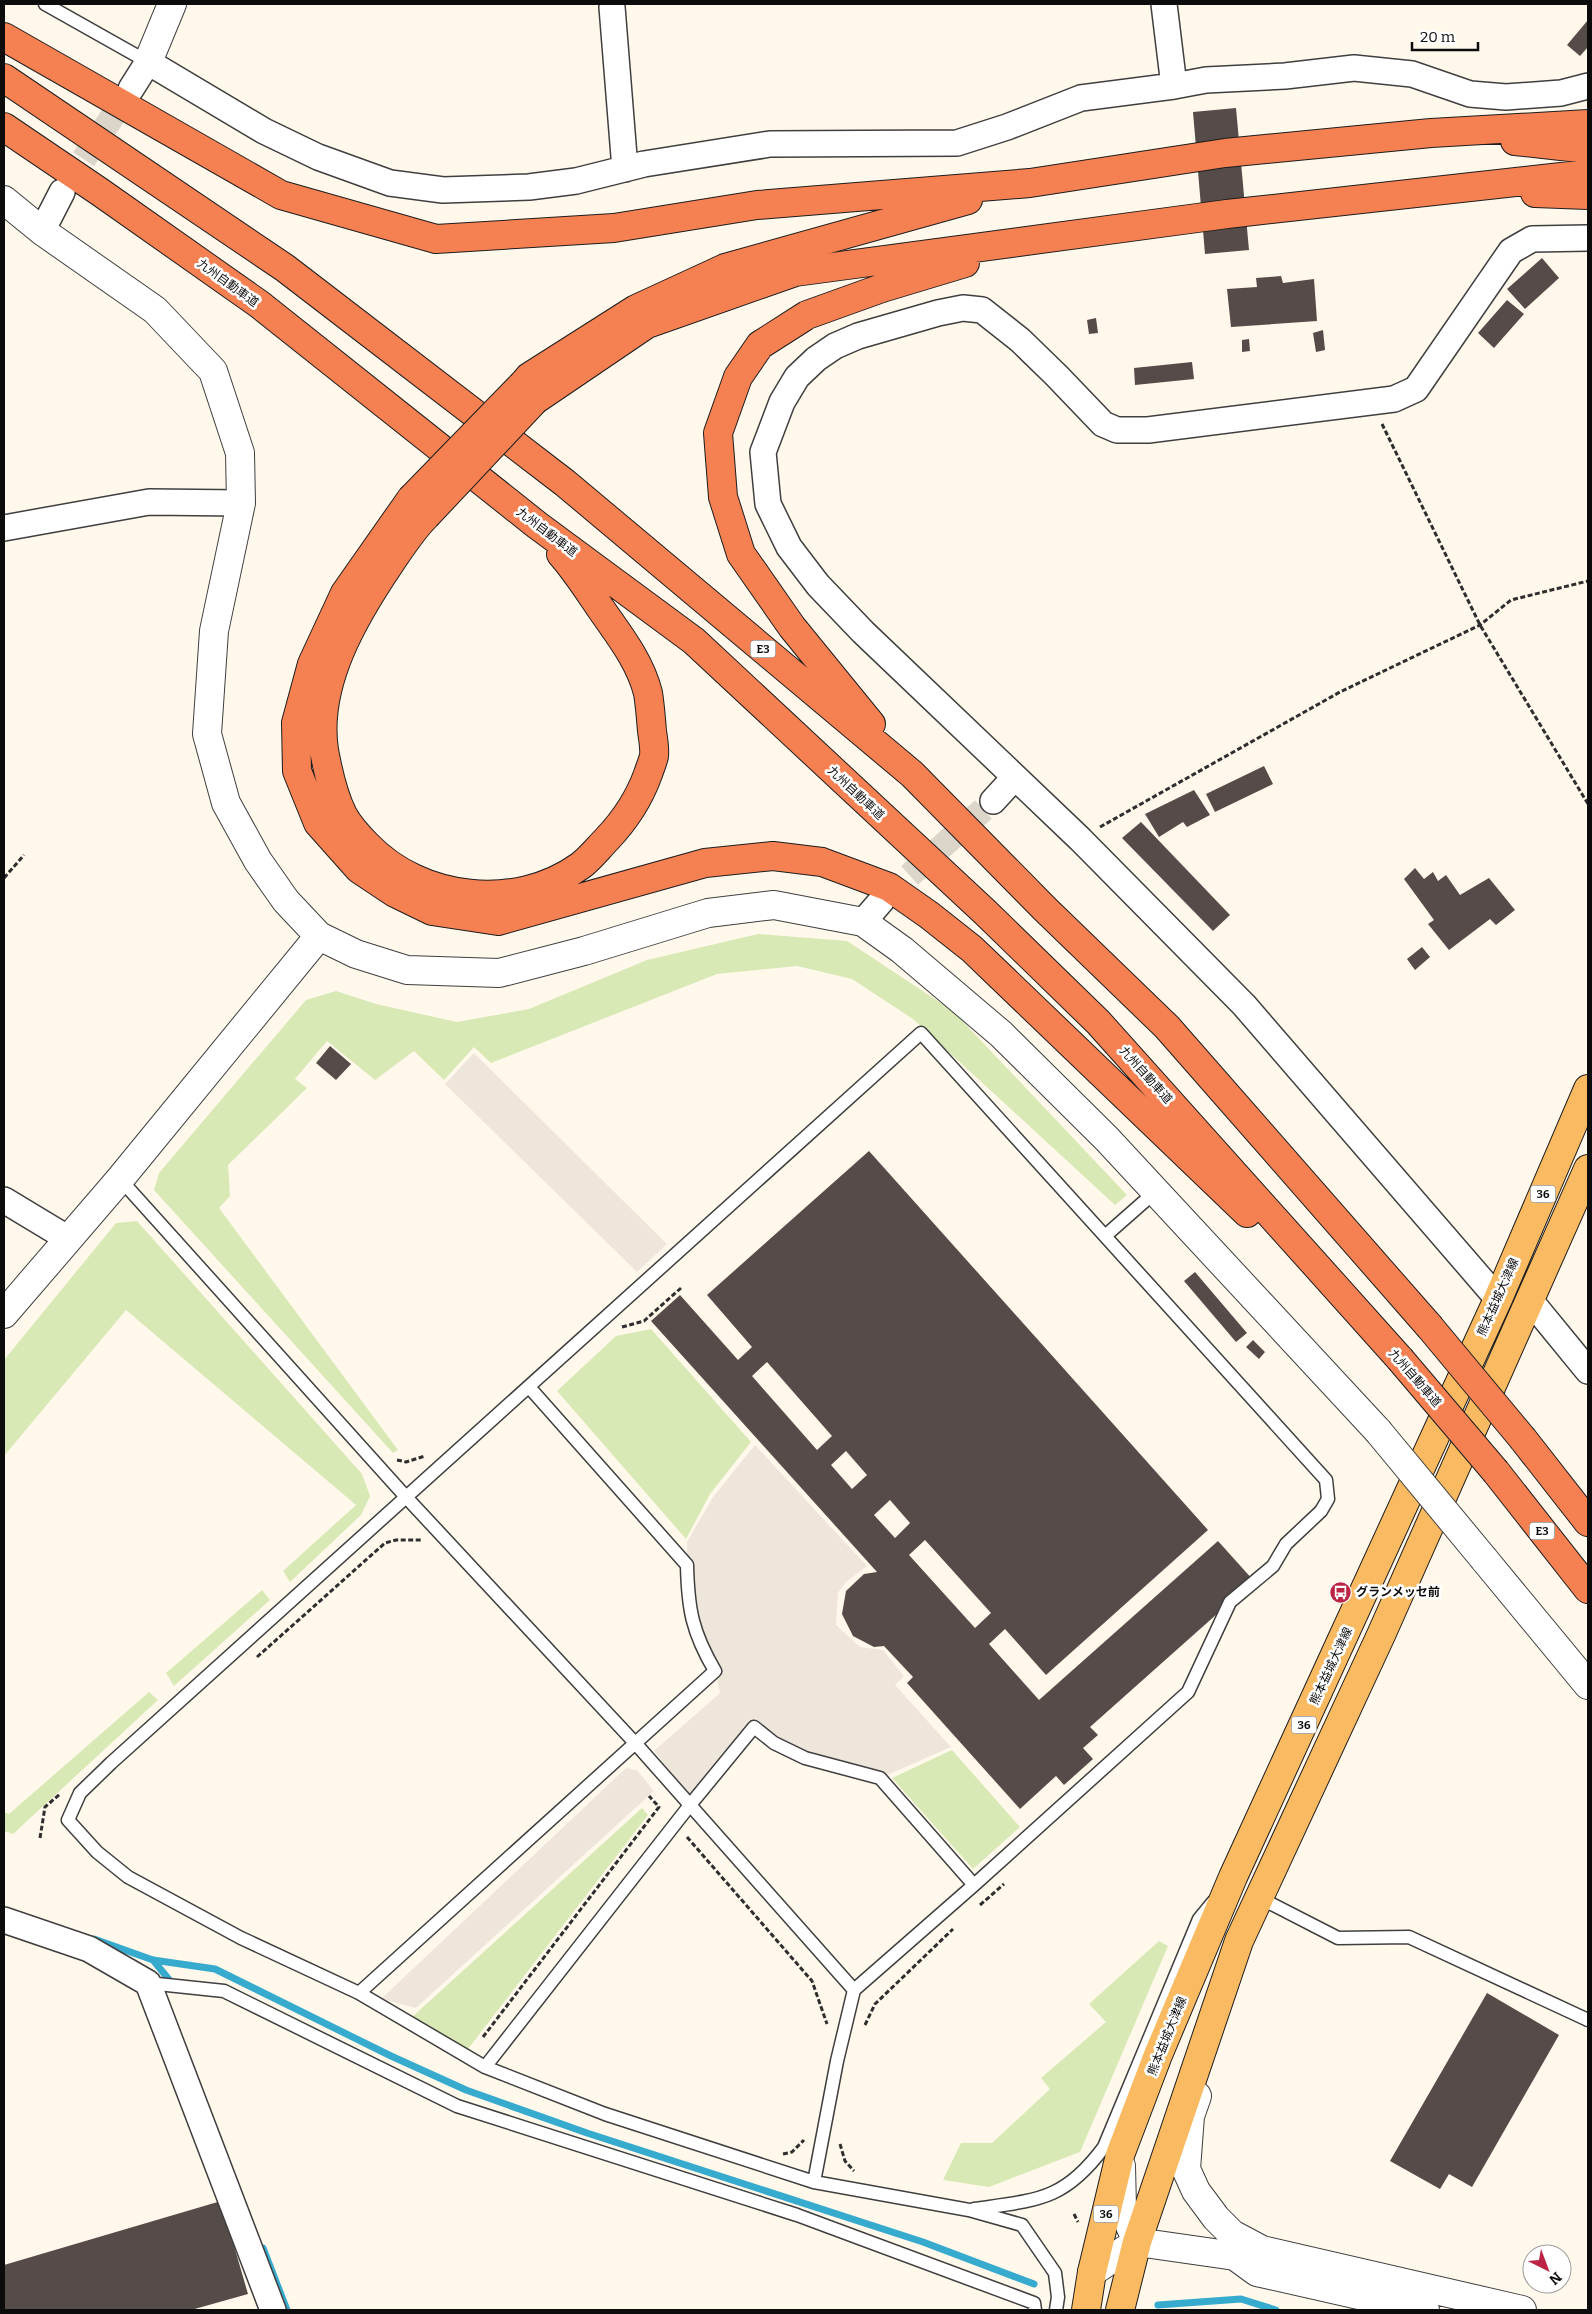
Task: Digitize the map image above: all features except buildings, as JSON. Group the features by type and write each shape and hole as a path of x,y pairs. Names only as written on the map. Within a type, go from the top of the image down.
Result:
{"highway":[{"path":"4,37 281,195 436,239 614,228 756,205 1030,183 1225,153 1431,133 1588,124"},
{"name":"E3","path":"4,78 286,268 565,483 912,774 1045,909 1167,1027 1428,1326 1523,1440 1588,1522"},
{"name":"九州自動車道","path":"4,127 100,192 258,304 536,525 694,641 994,920 1098,1022 1400,1359 1496,1472 1588,1589"},
{"path":"1431,133 1588,149"},
{"path":"1400,1359 972,949 930,915 889,887 822,862 773,856 705,862 498,921 432,911 395,893 359,869 318,823 297,771 296,722 312,664 345,593 419,508 529,392 647,324 795,272 1041,241 1227,214 1588,174"},
{"path":"529,392 530,377 636,309 725,268 1030,183"},
{"path":"1437,190 1588,195"},
{"path":"912,774 792,627 741,554 723,497 718,433 738,377 760,344 807,315 882,288 1041,241"},
{"path":"419,508 414,528 352,624 330,682 323,721 323,741 331,782 344,816 357,835 375,853 416,879 468,895 516,894 546,884 580,866 621,825 640,796 654,756 648,692 633,656 572,567 536,525"}],"main road":[{"name":"熊本益城大津線","path":"1086,2310 1092,2272 1120,2155 1158,2055 1233,1878 1498,1299 1588,1089"},
{"name":"36","path":"1120,2310 1137,2242 1239,1941 1381,1635 1529,1298 1588,1169"}],"street":[{"path":"131,89 148,62 172,4"},
{"path":"1164,4 1174,86"},
{"path":"612,5 625,168"},
{"path":"148,62 264,131 318,157 390,183 443,190 502,190 576,181 625,168 770,144 957,143 1081,98 1206,80 1285,76 1354,68 1412,74 1470,94 1506,97 1561,93 1588,86"},
{"path":"42,231 62,192"},
{"path":"4,200 42,231 155,310 213,371 240,453 242,502 214,631 207,734 226,803 258,861 286,902 319,936 356,954 407,970 499,973 584,951 708,913 774,905 863,922 902,950 1001,1034 1107,1140 1378,1432 1588,1685"},
{"path":"1498,1299 1244,1005 1080,839 862,632 818,586 789,547 768,504 763,452 782,402 797,377 816,359 835,346 858,336 938,313 963,308 982,310 1001,325 1057,376 1103,424 1117,430 1148,430 1394,399 1416,389 1511,251 1532,240 1588,238"},
{"path":"4,528 150,502 242,502"},
{"path":"993,800 1014,778"},
{"path":"863,922 882,900"},
{"path":"4,1314 67,1238 120,1179 319,936"},
{"path":"4,1200 67,1238"},
{"path":"1529,1298 1588,1371"},
{"path":"4,1920 89,1949 148,1983 273,2310"},
{"path":"1239,1941 1237,1985 1190,2116 1186,2169 1196,2191 1216,2218 1232,2234 1262,2250 1522,2310"},
{"path":"1120,2155 1122,2207 1137,2242"},
{"path":"1092,2272 1137,2242 1235,2256 1262,2250"},
{"path":"1235,2256 1257,2272 1425,2310"}],"lane":[{"path":"45,4 148,62"},
{"path":"814,2182 837,2060 854,1990 974,1886 1188,1692 1230,1602 1273,1566 1286,1544 1321,1511 1328,1499 1326,1480 921,1033 111,1763 80,1793 68,1820 97,1852 128,1877 241,1938 359,1993 485,2068 606,2114 814,2182 969,2210 1022,2225 1055,2273 1058,2298 1056,2310"},
{"path":"120,1179 406,1496 636,1744 854,1990"},
{"path":"1105,1236 1155,1192"},
{"path":"359,1993 636,1744 714,1671 695,1631 688,1604 687,1565 529,1387"},
{"path":"485,2068 754,1726 774,1743 805,1758 880,1778 974,1886"},
{"path":"969,2210 1033,2200 1062,2190 1089,2168 1104,2147 1199,1919 1233,1878"},
{"path":"1260,1898 1338,1938 1410,1937 1588,2020"},
{"path":"148,1983 224,1991 457,2106 797,2215 1034,2303 1035,2310"}],"path":[{"path":"1370,401 1480,625 1588,804"},
{"path":"1080,839 1340,692 1480,625 1511,600 1588,581"},
{"path":"4,878 24,855"},
{"path":"620,1327 644,1321 681,1288"},
{"path":"394,1460 406,1462 427,1455"},
{"path":"252,1662 386,1543 396,1540 424,1540"},
{"path":"649,1796 665,1814"},
{"path":"483,2037 659,1808"},
{"path":"682,1833 812,1981 828,2027"},
{"path":"977,1908 1006,1882"},
{"path":"862,2031 875,2004 955,1927"},
{"path":"837,2136 845,2161 859,2177"}],"green space":[{"path":"758,934 847,941 953,1011 1127,1195 1115,1205 913,1019 852,979 797,966 717,974 491,1063 474,1047 444,1080 414,1051 375,1080 327,1041 295,1079 307,1088 228,1165 230,1196 219,1208 398,1450 393,1453 154,1190 159,1173 306,1000 336,991 376,1004 457,1022 529,1009 647,960"},
{"path":"137,1221 362,1474 370,1496 361,1515 290,1582 283,1571 356,1505 126,1310 4,1456 4,1360 116,1223"},
{"path":"651,1329 751,1442 710,1494 686,1539 557,1391 616,1336"},
{"path":"262,1590 270,1600 174,1686 166,1673"},
{"path":"149,1692 158,1700 13,1834 4,1831 4,1812 9,1814"},
{"path":"952,1750 1020,1827 973,1869 892,1778"},
{"path":"642,1808 648,1815 468,2049 411,2018"},
{"path":"1159,1941 1168,1946 1080,2152 989,2187 943,2180 961,2143 992,2143 1050,2089 1041,2078 1106,2022 1089,2004"}],"shaded area":[{"path":"474,1053 667,1244 637,1272 445,1084"},
{"path":"755,1445 867,1566 845,1583 838,1593 836,1625 860,1647 883,1650 904,1676 895,1685 951,1747 880,1778 844,1770 754,1727 750,1719 690,1796 654,1751 720,1693 715,1671 705,1654 687,1565 687,1542 713,1497"},
{"path":"626,1768 637,1770 654,1791 416,2008 381,1999"}],"waterway":[{"path":"94,1939 153,1960 215,1969 391,2056 466,2090 587,2133 923,2242 1034,2284"},
{"path":"153,1960 171,1982"},
{"path":"263,2248 287,2310"},
{"path":"1158,2305 1241,2299 1276,2310"}],"tunnel":[{"path":"63,190 131,89"},
{"path":"882,900 993,801"}],"place":[{"name":"グランメッセ前","path":"1340,1592"}]}
